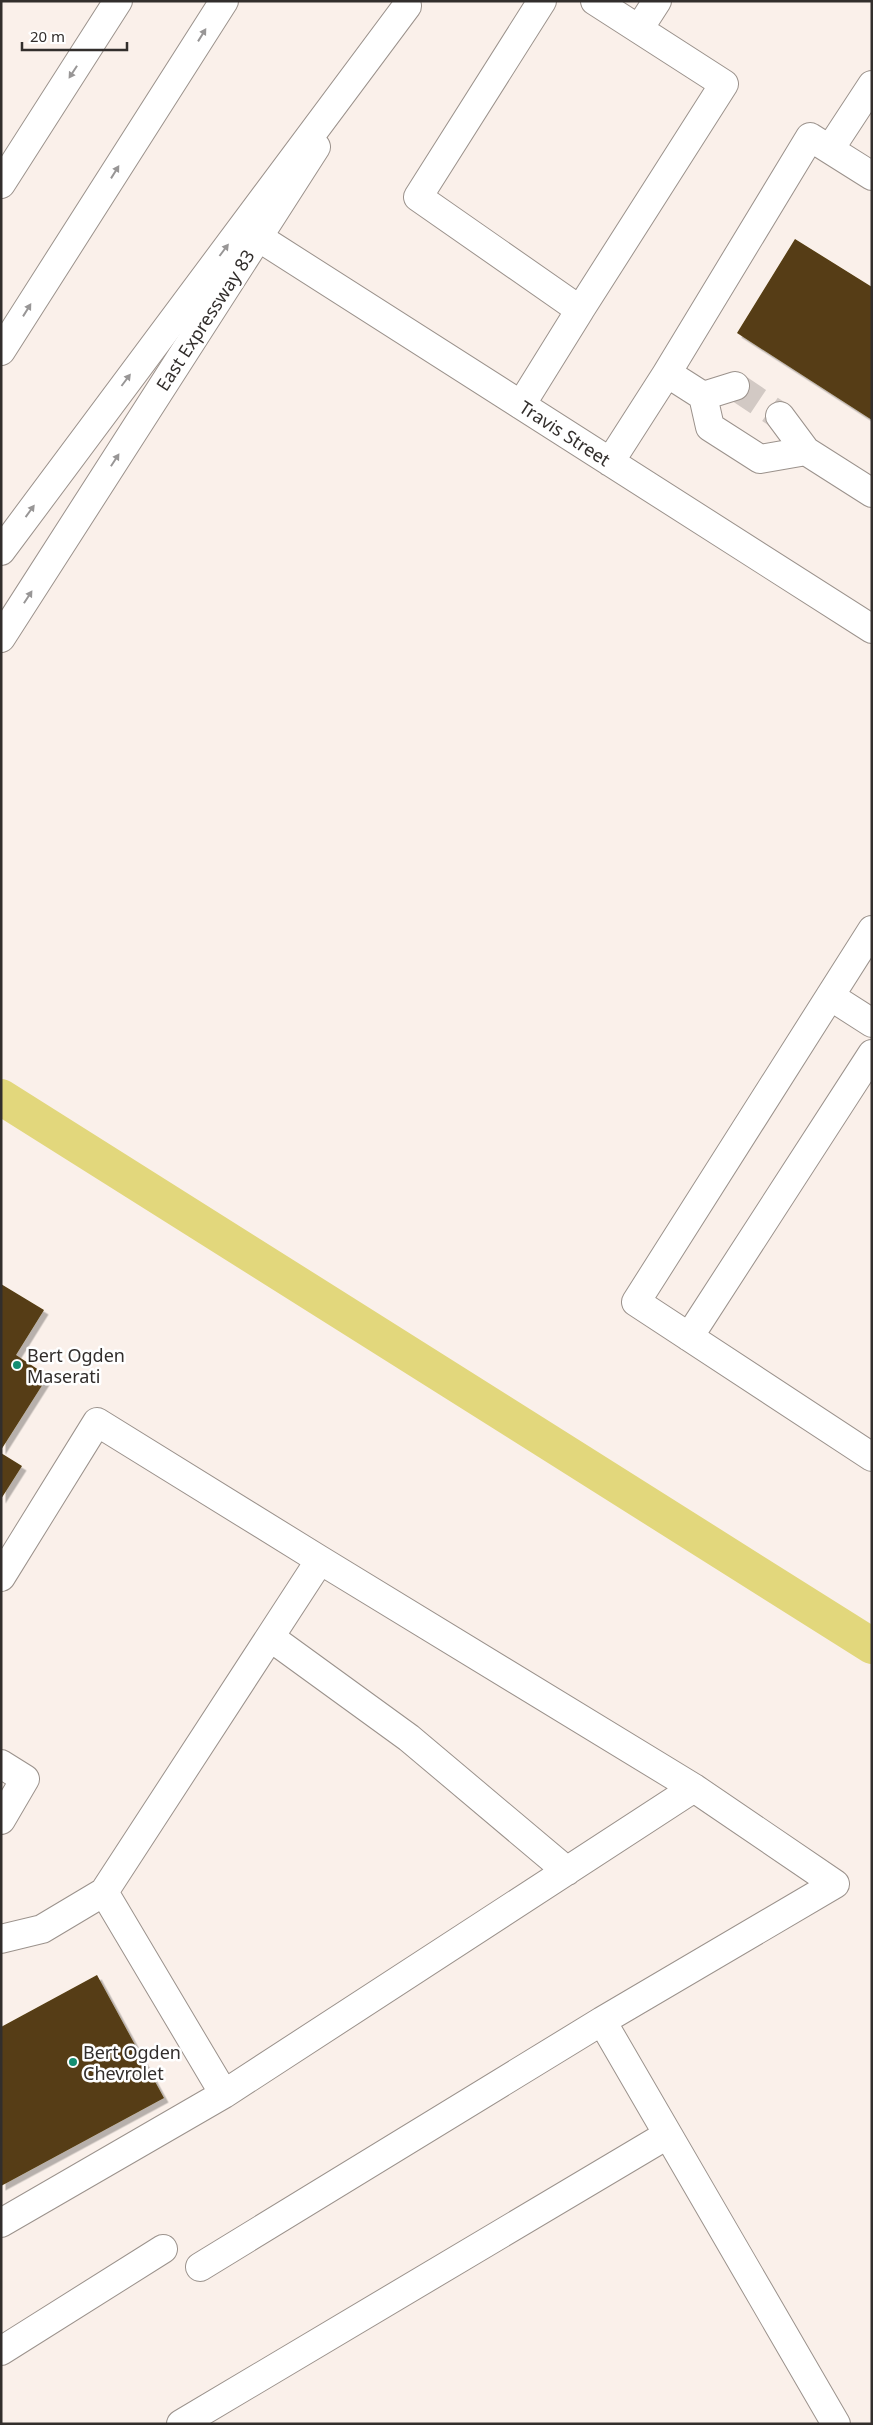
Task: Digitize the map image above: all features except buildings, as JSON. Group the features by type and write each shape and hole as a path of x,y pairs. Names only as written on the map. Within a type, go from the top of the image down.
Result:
{"main road":[{"path":"1,184 118,1"},
{"path":"1,351 224,1"},
{"path":"542,1 418,197 580,310"},
{"path":"521,405 724,84 595,1"},
{"path":"639,29 657,1"},
{"path":"1,551 408,3"},
{"name":"East Expressway 83","path":"1,638 408,3"},
{"path":"830,150 872,85"},
{"path":"610,462 667,373 810,137 872,176"},
{"name":"Travis Street","path":"258,237 872,629"},
{"path":"667,373 703,396 710,426 760,459 806,451"},
{"path":"703,396 735,386"},
{"path":"780,416 806,451 872,493"},
{"path":"872,930 636,1302 872,1457"},
{"path":"830,996 872,1024"},
{"path":"689,1337 872,1054"},
{"path":"1,1577 97,1422 694,1788 835,1884 602,2020 200,2267"},
{"path":"1,1939 42,1929 104,1892 320,1560"},
{"path":"270,1637 409,1738 567,1871"},
{"path":"1,1764 25,1779 1,1820"},
{"path":"1,2223 224,2094 694,1788"},
{"path":"104,1892 224,2094"},
{"path":"602,2020 836,2424"},
{"path":"181,2424 667,2135"},
{"path":"1,2351 164,2249"}],"waterway":[{"path":"1,1097 872,1646"}],"tunnel":[{"path":"735,386 780,416"}],"place":[{"name":"Bert Ogden Maserati","path":"17,1365"},
{"name":"Bert Ogden Chevrolet","path":"73,2062"}]}
